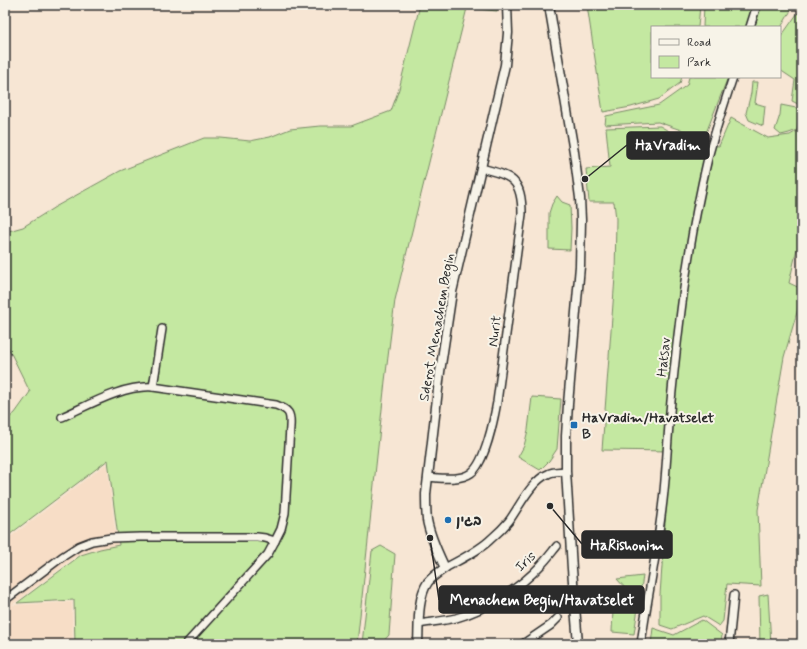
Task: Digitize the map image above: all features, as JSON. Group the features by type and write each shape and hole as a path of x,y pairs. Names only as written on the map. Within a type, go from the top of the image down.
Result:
{"street":[{"name":"Sderot Menachem Begin","path":"445,568 430,531 427,519 426,494 440,372 452,292 505,65 508,33 507,5"},
{"path":"549,5 574,152 580,198 581,220 580,266 566,436 566,471 571,561 578,644"},
{"path":"750,26 757,5"},
{"name":"Hatsav","path":"641,644 659,536 671,401 683,293 708,158 733,78"},
{"name":"Nurit","path":"428,477 464,476 476,467 487,441 498,402 522,214 522,201 521,192 512,180 505,175 481,168"},
{"path":"153,387 162,328"},
{"path":"62,417 116,394 143,386 276,405 289,412 291,418 285,513 281,529 268,554 186,644"},
{"path":"418,644 420,605 422,593 428,582 445,568 480,548 491,539 509,521 534,484 541,477 548,474 566,471"},
{"path":"5,600 62,556 79,546 92,541 111,538 140,537 257,537 275,541"},
{"name":"Iris","path":"419,624 456,618 488,605 528,577 541,565 557,546"},
{"path":"729,644 734,595"},
{"path":"524,644 547,628 558,618"}],"shaded area":[{"path":"107,463 117,545 92,550 75,557 12,605 72,602 73,644 5,644 5,541"}],"green space":[{"path":"420,5 498,5 497,11 467,8 395,300 357,644 75,644 74,600 17,603 81,555 119,545 108,460 5,538 5,421 15,413 30,392 5,341 5,232 23,227 55,207 120,171 204,138 250,141 270,137 290,129 320,126 351,126 391,111 399,89"},
{"path":"587,5 700,5 698,26 651,26 651,78 682,78 680,83 659,99 631,107 603,112"},
{"path":"704,5 802,5 793,7 781,27 781,26 703,26"},
{"path":"802,13 802,106 792,101 795,80 781,71 781,37 797,14"},
{"path":"689,78 728,78 704,138 658,122 605,125 606,116 659,105 687,85"},
{"path":"752,82 758,82 755,103 765,106 763,126 749,120 746,113"},
{"path":"781,105 801,109 797,130 781,135 775,130 780,115"},
{"path":"731,118 768,138 790,135 802,128 802,251 797,249 789,283 802,289 802,295 784,357 758,510 761,586 727,584 723,621 719,626 703,616 672,629 660,625 660,595 670,451 602,450 615,277 616,219 614,202 589,202 586,169 610,167 606,128 660,126 675,135 688,137 709,145 719,146"},
{"path":"557,196 562,202 570,205 570,250 549,249 549,213"},
{"path":"532,397 561,399 557,449 549,461 540,470 518,457 524,446 528,430"},
{"path":"381,546 395,554 389,635 381,644 362,644 372,551"},
{"path":"643,576 634,634 612,632 613,610 626,589 617,579"},
{"path":"768,594 771,644 760,644 759,596"},
{"path":"702,620 722,635 721,644 651,644 653,628 674,635"}],"place":[{"name":"HaVradim","path":"585,179"},
{"name":"HaVradim/Havatselet B","path":"574,425"},
{"name":"HaRishonim","path":"550,506"},
{"name":"בגין","path":"448,520"},
{"name":"Menachem Begin/Havatselet","path":"430,538"}]}
